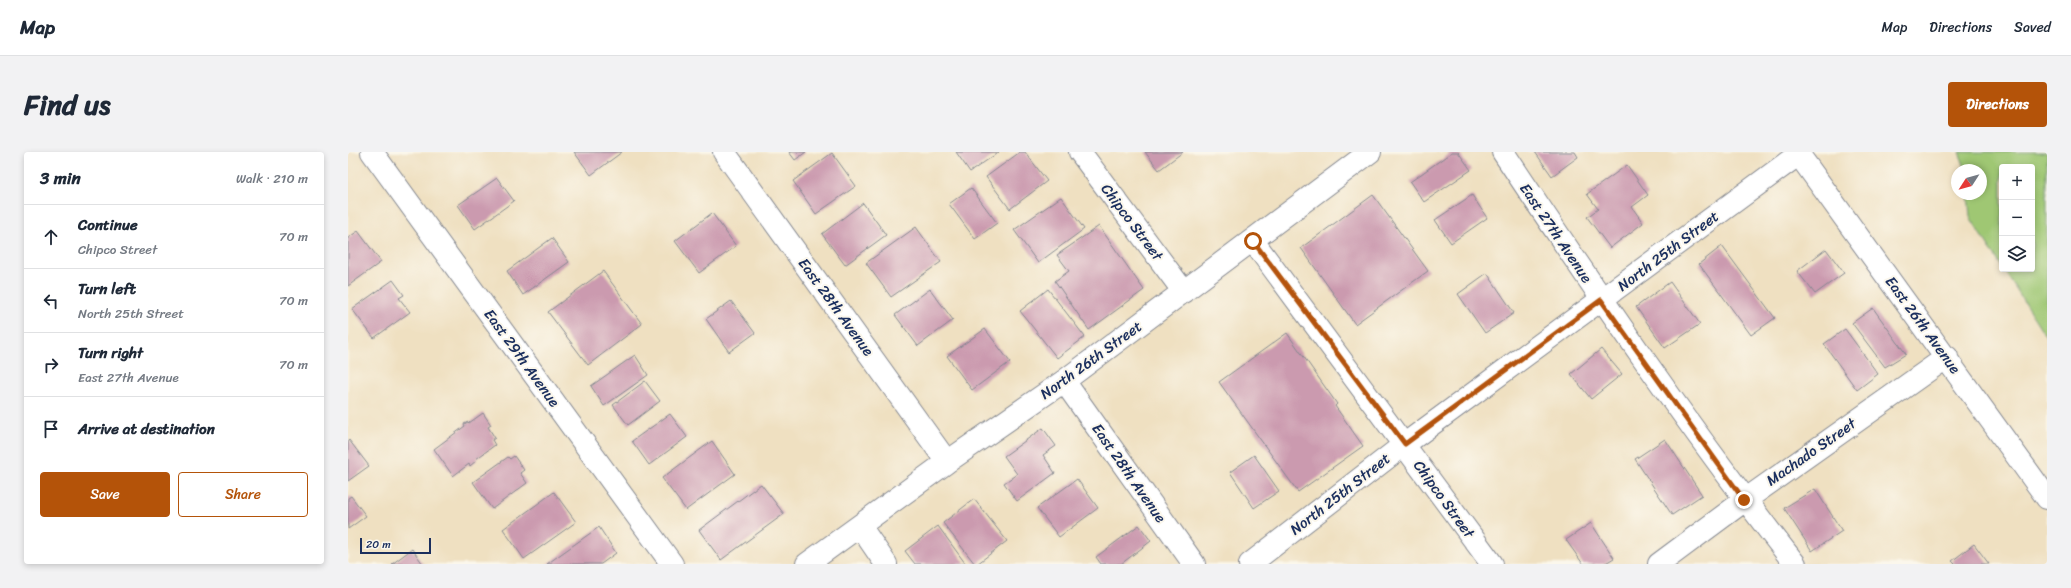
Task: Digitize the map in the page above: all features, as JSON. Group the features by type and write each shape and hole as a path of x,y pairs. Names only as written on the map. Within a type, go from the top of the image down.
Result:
{"street":[{"name":"East 29th Avenue","path":"372,152 672,564"},
{"name":"East 28th Avenue","path":"724,152 947,462"},
{"name":"Chipco Street","path":"1080,152 1184,292"},
{"name":"North 26th Street","path":"807,564 947,462 1064,381 1370,152"},
{"name":"East 27th Avenue","path":"1503,152 1601,300 1744,500 1795,564"},
{"name":"North 25th Street","path":"1250,564 1405,444 1798,153"},
{"name":"East 26th Avenue","path":"1798,153 2047,498"},
{"name":"Chipco Street","path":"1253,241 1405,444 1492,564"},
{"name":"Machado Street","path":"1659,564 1744,500 1946,357"},
{"name":"East 28th Avenue","path":"1064,381 1194,564"},
{"path":"860,526 886,564"}],"green space":[{"path":"1959,152 2047,152 2047,338 2005,272 2035,272 2035,164 1999,164 1999,262 1970,217 1969,200 1987,200 1987,164 1964,164"}],"building":[{"path":"574,152 622,152 591,175"},
{"path":"789,152 806,152 795,160"},
{"path":"956,152 999,152 970,172"},
{"path":"1020,152 1025,152 1047,181 1010,209 986,177"},
{"path":"1145,152 1183,152 1159,170"},
{"path":"1452,152 1458,152 1471,170 1424,202 1410,182"},
{"path":"1535,152 1575,152 1578,157 1552,176"},
{"path":"832,153 856,186 816,214 793,181"},
{"path":"1627,165 1648,195 1632,207 1643,223 1610,248 1587,217 1598,209 1587,194"},
{"path":"497,178 514,201 475,229 458,205"},
{"path":"971,188 997,223 975,239 949,204"},
{"path":"1373,195 1428,271 1355,324 1301,248"},
{"path":"1472,195 1487,218 1451,243 1435,220"},
{"path":"1061,197 1084,229 1038,263 1014,230"},
{"path":"863,203 886,235 845,265 822,234"},
{"path":"712,213 736,246 699,273 675,241"},
{"path":"1099,226 1144,290 1089,330 1055,281 1069,271 1057,255"},
{"path":"916,227 941,262 891,297 866,263"},
{"path":"358,231 381,262 348,286 348,238"},
{"path":"552,238 569,262 523,295 507,271"},
{"path":"1722,246 1775,318 1751,335 1699,264"},
{"path":"1826,249 1844,273 1815,294 1797,271"},
{"path":"603,271 642,324 588,365 548,312"},
{"path":"1487,273 1514,313 1485,333 1458,294"},
{"path":"393,280 404,295 399,298 410,312 374,338 352,309"},
{"path":"1670,282 1700,324 1665,348 1636,307"},
{"path":"930,289 953,320 918,346 895,315"},
{"path":"1048,289 1085,337 1057,358 1020,311"},
{"path":"731,301 755,333 729,352 706,319"},
{"path":"1873,308 1906,354 1885,367 1852,323"},
{"path":"985,329 1010,362 972,390 947,356"},
{"path":"1845,329 1878,374 1857,390 1824,344"},
{"path":"1287,333 1337,404 1335,406 1363,446 1298,492 1219,382"},
{"path":"1601,349 1622,374 1591,399 1571,374"},
{"path":"635,355 648,375 604,406 591,386"},
{"path":"645,381 660,401 628,425 613,405"},
{"path":"483,413 491,425 488,427 495,438 492,440 495,445 476,459 477,460 470,466 469,464 453,476 434,449 465,426 464,424 469,423"},
{"path":"670,414 687,437 649,465 632,441"},
{"path":"1043,428 1056,446 1043,455 1055,473 1017,501 1004,483 1017,474 1004,456"},
{"path":"1665,439 1702,495 1672,515 1635,459"},
{"path":"349,440 369,466 348,481 348,441"},
{"path":"712,441 735,474 686,510 662,478"},
{"path":"1254,455 1279,491 1254,508 1230,472"},
{"path":"514,456 524,470 520,473 527,483 492,509 473,482 508,457 510,459"},
{"path":"1077,479 1098,508 1059,537 1037,508"},
{"path":"761,484 784,514 721,560 699,530"},
{"path":"1815,489 1842,531 1812,551 1784,508"},
{"path":"554,492 576,522 524,559 503,529"},
{"path":"351,496 366,516 348,529 348,498"},
{"path":"974,499 1007,541 977,564 975,564 943,523"},
{"path":"1591,523 1614,558 1604,564 1583,564 1566,540"},
{"path":"1139,525 1151,541 1121,564 1101,564 1096,557"},
{"path":"938,526 965,563 915,564 905,551"},
{"path":"599,527 616,553 601,564 547,564"},
{"path":"1974,544 1989,564 1955,564 1952,561"},
{"path":"412,549 423,564 392,564"}],"route":[{"path":"1253,241 1405,444 1601,300 1744,500"}]}
